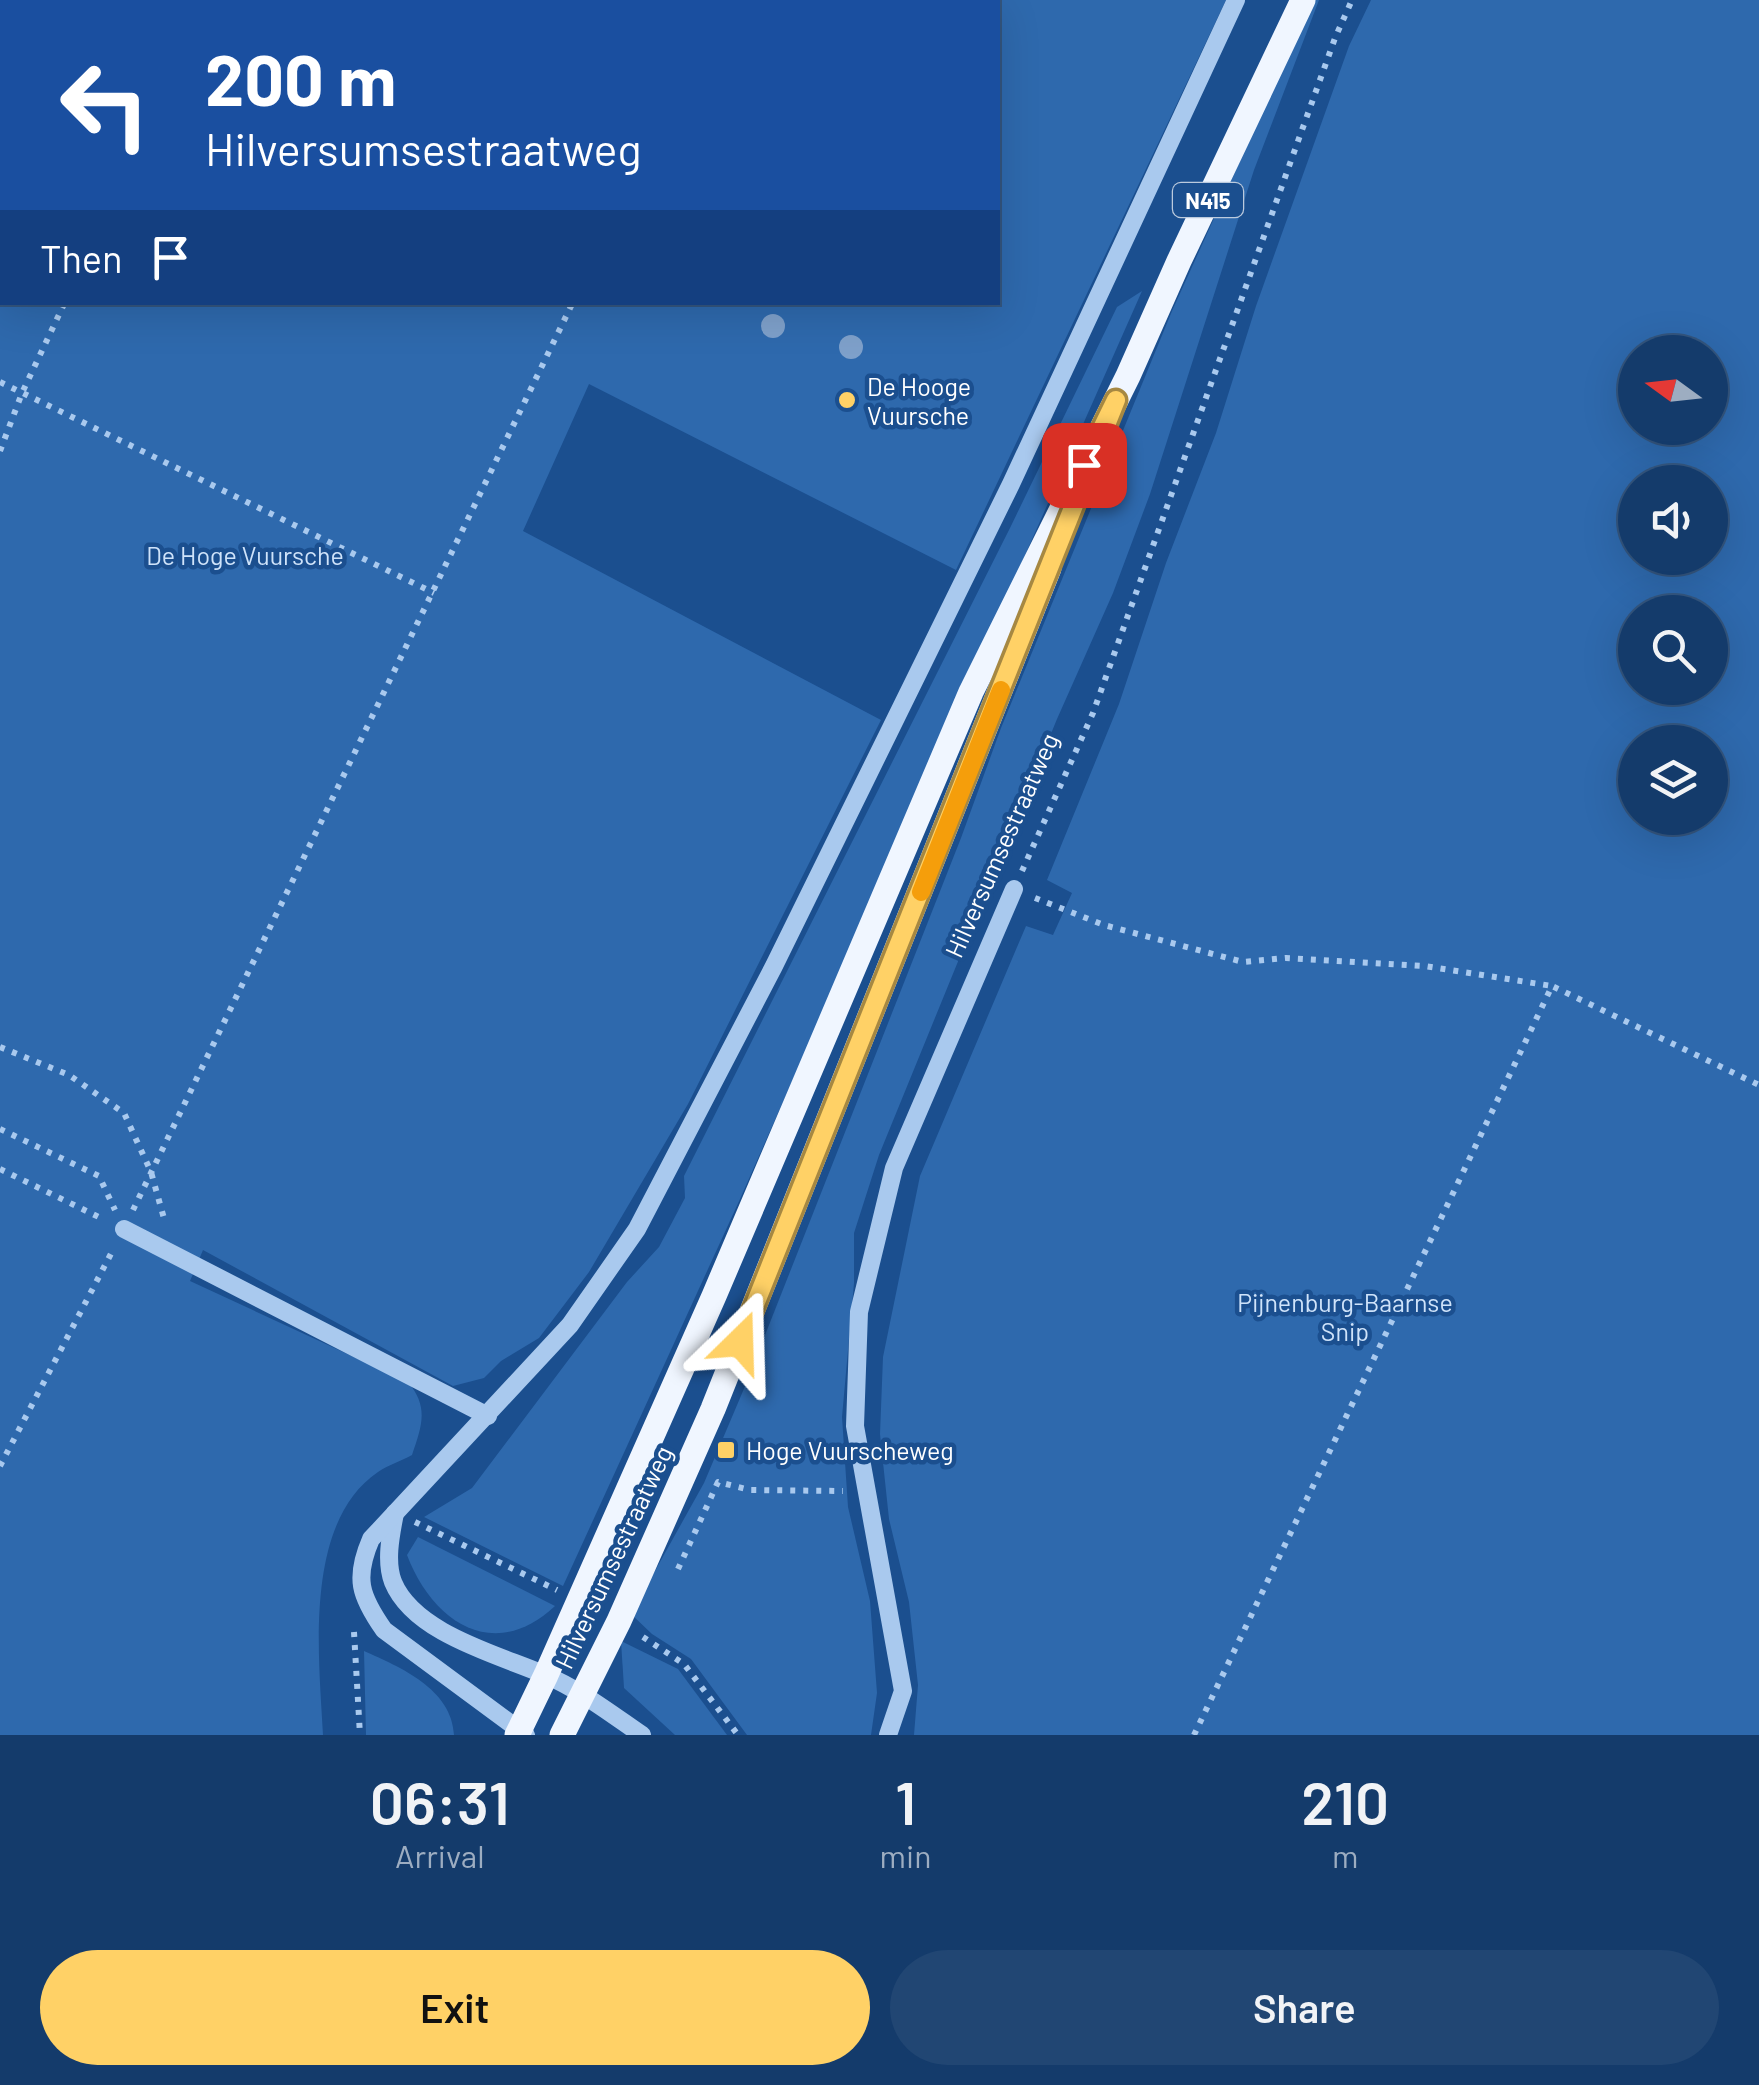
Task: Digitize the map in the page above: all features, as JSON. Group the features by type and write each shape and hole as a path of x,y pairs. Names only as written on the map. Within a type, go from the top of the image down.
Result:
{"main road":[{"name":"Hilversumsestraatweg","path":"521,1734 722,1278 971,692 1116,400 1302,0"},
{"name":"Hilversumsestraatweg","path":"562,1735 713,1409 1116,400"}],"street":[{"path":"361,1586 362,1561 371,1539 570,1325 646,1211 783,948 1003,502 1236,0"},
{"name":"Hilversumsestraatweg","path":"888,1735 903,1692 855,1426 859,1312 894,1168 1014,889"},
{"path":"124,1229 488,1416"},
{"name":"Hilversumsestraatweg","path":"396,1512 390,1541 392,1580 407,1604 438,1628 546,1675"},
{"name":"Hilversumsestraatweg","path":"361,1586 369,1608 384,1630 521,1734"},
{"path":"546,1675 583,1694 642,1735"}],"path":[{"name":"Hilversumsestraatweg","path":"1014,889 1093,713 1335,38 1352,0"},
{"path":"0,451 22,392 65,305"},
{"path":"0,1466 124,1229 572,305"},
{"path":"0,382 434,592"},
{"path":"1014,889 1104,925 1243,962 1286,958 1425,966 1552,986 1759,1085"},
{"path":"1194,1735 1552,986"},
{"path":"0,1047 69,1075 124,1113 152,1172 174,1255"},
{"path":"0,1129 99,1176 124,1229"},
{"path":"0,1169 124,1229"},
{"path":"670,1586 718,1482 750,1490 868,1491"},
{"path":"360,1735 352,1643 361,1586"},
{"path":"646,1638 654,1621"}],"green space":[{"name":"De Hoge Vuursche","path":"1000,0 1226,0 956,570 589,384 523,531 881,720 688,1104 589,1272 539,1338 501,1361 484,1378 453,1386 203,1250 190,1281 408,1382 421,1408 421,1426 412,1455 378,1472 354,1495 337,1524 327,1557 319,1631 323,1735 0,1735 0,305 1000,305"},
{"path":"1313,0 1319,0 1254,170 1150,494 1113,593 1057,719 879,1155 854,1233 854,1283 842,1417 848,1507 870,1601 877,1693 871,1735 747,1735 691,1659 652,1634 631,1614 704,1483 743,1391 1001,728 1172,311"},
{"name":"Pijnenburg-Baarnse Snip","path":"1371,0 1759,0 1759,1735 914,1735 918,1685 909,1602 889,1519 880,1434 883,1357 920,1176 1026,926 1053,935 1072,893 1047,880 1119,704 1166,563 1216,433 1256,306 1349,46"},
{"path":"1142,291 740,1199 563,1586 424,1517 472,1488 627,1282 659,1247 685,1198 684,1176 1117,307"},
{"path":"418,1537 555,1606 532,1623 509,1632 488,1633 467,1627 448,1615 418,1579 407,1555"},
{"path":"621,1641 678,1669 727,1735 675,1735 624,1688"},
{"path":"364,1651 408,1672 434,1692 451,1719 454,1735 366,1735"}],"slow traffic":[{"path":"921,892 1001,690"}],"place":[{"name":"De Hooge Vuursche","path":"847,400"},
{"name":"Hoge Vuurscheweg","path":"726,1450"}],"route":[{"path":"740,1342 1116,400 1084,465"}]}
